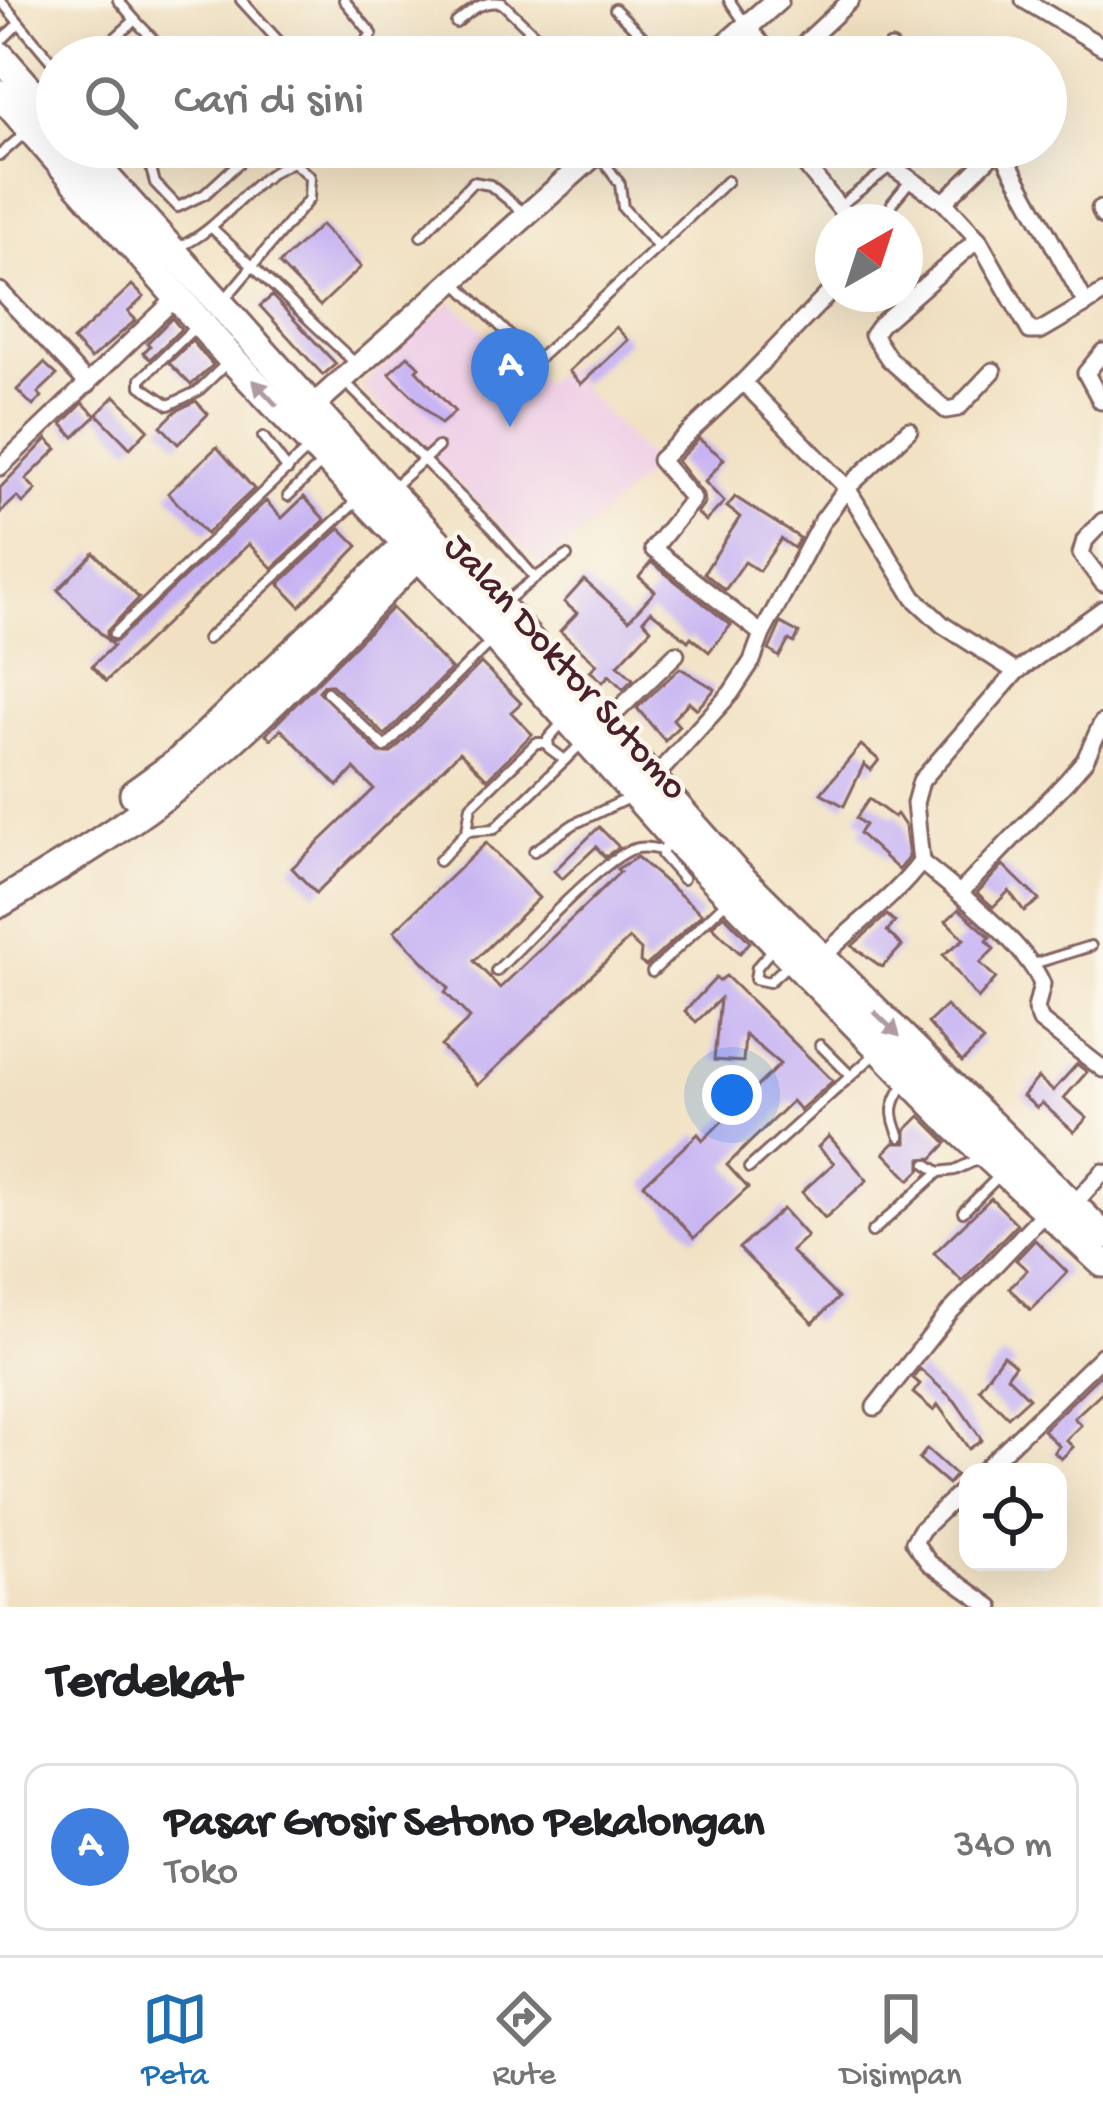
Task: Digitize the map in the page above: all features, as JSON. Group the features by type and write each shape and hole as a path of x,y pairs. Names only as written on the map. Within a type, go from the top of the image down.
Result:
{"highway":[{"name":"Jalan Doktor Sutomo","path":"84,168 157,253 176,297 312,407 374,499"},
{"name":"Jalan Doktor Sutomo","path":"95,168 228,362 320,452 500,607 586,726"},
{"path":"369,594 381,538 374,499"},
{"name":"Jalan Doktor Sutomo","path":"420,542 459,600 645,786 678,839 731,897 798,948 880,1050 915,1068"},
{"path":"0,903 103,840 190,777 420,542"},
{"path":"0,882 93,824 177,763 369,594 425,588 459,600"},
{"name":"Jalan Doktor Sutomo","path":"678,839 798,948 998,1155 1059,1208 1103,1235"},
{"name":"Jalan Doktor Sutomo","path":"1059,1208 1103,1263"}],"street":[{"path":"735,36 777,0"},
{"path":"812,36 851,0"},
{"path":"1024,0 1103,47"},
{"path":"746,25 755,36"},
{"path":"312,407 580,168"},
{"path":"808,168 837,204"},
{"path":"894,168 944,202 979,239 1030,331 1040,331 1103,293"},
{"path":"944,202 978,168"},
{"path":"1012,168 1085,304"},
{"path":"979,239 873,335 890,359 946,410 958,408 993,370"},
{"path":"0,291 88,384"},
{"path":"3,459 176,297"},
{"path":"762,634 653,549 693,499 660,460 815,308"},
{"path":"1101,401 1086,373 1103,352"},
{"path":"743,382 847,488 929,615 1016,672"},
{"path":"645,786 731,693 821,523 847,488 909,430"},
{"path":"1103,521 1085,540 1081,554 1103,584"},
{"path":"798,948 862,918 898,889 921,862 916,791 1016,672 1100,617"},
{"path":"586,726 676,654"},
{"path":"960,893 1085,760 1102,723"},
{"path":"921,862 960,893 1031,964 1042,984 1036,1009 1041,1021 1103,1069"},
{"path":"875,1408 950,1312 1103,1172"},
{"path":"991,1463 1103,1355"},
{"path":"959,1494 914,1542 928,1563 968,1600 991,1607"}],"lane":[{"path":"0,0 36,43"},
{"path":"118,0 150,36"},
{"path":"241,0 274,36"},
{"path":"344,0 370,36"},
{"path":"729,0 746,25"},
{"path":"456,22 477,6 502,3 536,36"},
{"path":"615,9 642,36"},
{"path":"117,36 135,20"},
{"path":"0,42 19,23"},
{"path":"0,155 23,98"},
{"path":"151,168 155,183 178,207 205,194 233,168"},
{"path":"157,253 195,241 278,168"},
{"path":"228,362 198,391 169,406 141,386 141,379 252,268 308,199 310,177 300,168"},
{"path":"611,168 620,184 622,208 658,248"},
{"path":"848,200 888,168"},
{"path":"892,203 912,179"},
{"path":"455,282 536,361 727,181"},
{"path":"421,236 473,182 490,185 528,216"},
{"path":"212,228 351,373 423,460 535,578"},
{"path":"263,437 288,470"},
{"path":"207,639 438,447"},
{"path":"114,634 288,470 320,452"},
{"path":"288,496 320,452"},
{"path":"500,607 567,556"},
{"path":"327,692 385,747 494,636"},
{"path":"440,861 467,831 471,806 536,743 586,726"},
{"path":"467,831 494,829 565,760 586,726"},
{"path":"547,743 565,760"},
{"path":"534,851 645,786"},
{"path":"678,839 662,855 683,879"},
{"path":"496,971 625,853 678,839"},
{"path":"652,972 731,897"},
{"path":"1031,964 1091,946"},
{"path":"820,1045 850,1075"},
{"path":"749,1168 880,1050"},
{"path":"900,1137 890,1115 892,1101 915,1068"},
{"path":"872,1232 939,1172 998,1155"},
{"path":"963,1212 998,1155"},
{"path":"927,1163 939,1172"}],"shaded area":[{"path":"451,301 544,384 562,367 655,466 544,569 361,387"}],"building":[{"path":"321,225 361,267 320,306 279,264"},
{"path":"132,285 144,297 128,312 136,320 91,359 73,340"},
{"path":"272,296 336,364 323,375 260,306"},
{"path":"172,318 181,329 150,359 143,353 150,346 147,343"},
{"path":"616,327 628,340 581,384 569,371"},
{"path":"192,341 213,365 191,385 169,363"},
{"path":"408,356 455,412 441,424 389,373"},
{"path":"44,363 57,375 38,393 42,397 33,406 17,390"},
{"path":"115,396 148,429 130,448 97,414"},
{"path":"196,401 208,414 178,444 161,426"},
{"path":"83,403 96,416 74,437 62,424"},
{"path":"47,439 57,449 26,479 36,490 23,503 17,497 0,513 0,488"},
{"path":"699,439 724,459 705,482 724,502 706,521 697,513 705,503 704,495 677,461"},
{"path":"217,447 254,489 206,534 168,493"},
{"path":"304,497 325,520 272,568 249,544 106,681 92,666 113,646 58,590 94,553 139,598 107,631 107,639 115,642 266,501 282,518"},
{"path":"735,497 800,538 794,548 781,539 759,571 745,562 725,590 704,573 740,517 727,507"},
{"path":"340,528 358,546 300,606 279,584"},
{"path":"651,562 731,625 709,652 651,611 643,620 651,629 618,665 633,679 623,689 609,675 603,682 590,671 597,664 560,631 577,613 564,602 584,580 629,620 655,591 639,577"},
{"path":"392,608 451,669 385,735 332,685 319,691 379,753 391,753 481,663 521,703 511,712 532,734 487,779 460,752 316,893 292,868 374,789 354,769 338,786 281,729 271,739 266,734"},
{"path":"781,623 799,633 779,657 769,650"},
{"path":"680,668 715,689 697,709 689,702 673,719 679,726 665,741 637,708"},
{"path":"861,745 879,760 871,770 864,764 844,806 821,793"},
{"path":"869,799 894,817 897,814 905,826 909,858 899,870 859,833 865,825 856,818"},
{"path":"599,827 619,847 605,857 596,847 562,879 554,871"},
{"path":"486,843 539,898 474,961 500,988 620,872 617,869 637,857 702,914 646,966 640,962 641,950 629,939 478,1085 441,1046 470,1018 445,992 449,988 394,931"},
{"path":"1003,865 1039,900 1024,911 1009,891 993,907 977,893"},
{"path":"959,909 990,937 987,941 994,949 980,963 996,978 978,999 943,955 964,939 946,921"},
{"path":"724,915 750,942 740,953 712,926"},
{"path":"887,915 895,922 887,931 902,946 882,967 852,946"},
{"path":"726,976 833,1081 800,1110 792,1101 727,1165 748,1188 694,1238 644,1184 698,1134 703,1140 780,1064 745,1035 743,1062 714,1060 720,999 696,1022 685,1011 716,978"},
{"path":"946,1006 983,1041 962,1062 928,1023"},
{"path":"1077,1064 1087,1072 1064,1098 1087,1118 1074,1132 1042,1103 1037,1108 1023,1096 1038,1078 1053,1091"},
{"path":"920,1116 947,1143 933,1158 921,1159 921,1169 910,1180 884,1153 894,1143 906,1143 906,1130"},
{"path":"829,1136 867,1180 825,1218 802,1192 834,1163 818,1147"},
{"path":"991,1198 1017,1224 962,1281 934,1253"},
{"path":"783,1209 807,1236 791,1251 838,1298 813,1323 739,1248"},
{"path":"1035,1240 1067,1272 1031,1310 1009,1288 1027,1270 1016,1260"},
{"path":"1003,1355 1015,1365 1007,1376 1029,1398 1008,1417 979,1388"},
{"path":"920,1369 955,1401 982,1440 969,1449 938,1405 934,1411 913,1393 920,1384 913,1378"},
{"path":"1101,1374 1103,1391 1074,1418 1081,1425 1066,1440 1073,1447 1061,1459 1054,1452 1059,1446 1043,1430"},
{"path":"927,1449 956,1475 948,1484 919,1459"}],"place":[{"name":"Pasar Grosir Setono Pekalongan","path":"510,427"}]}
